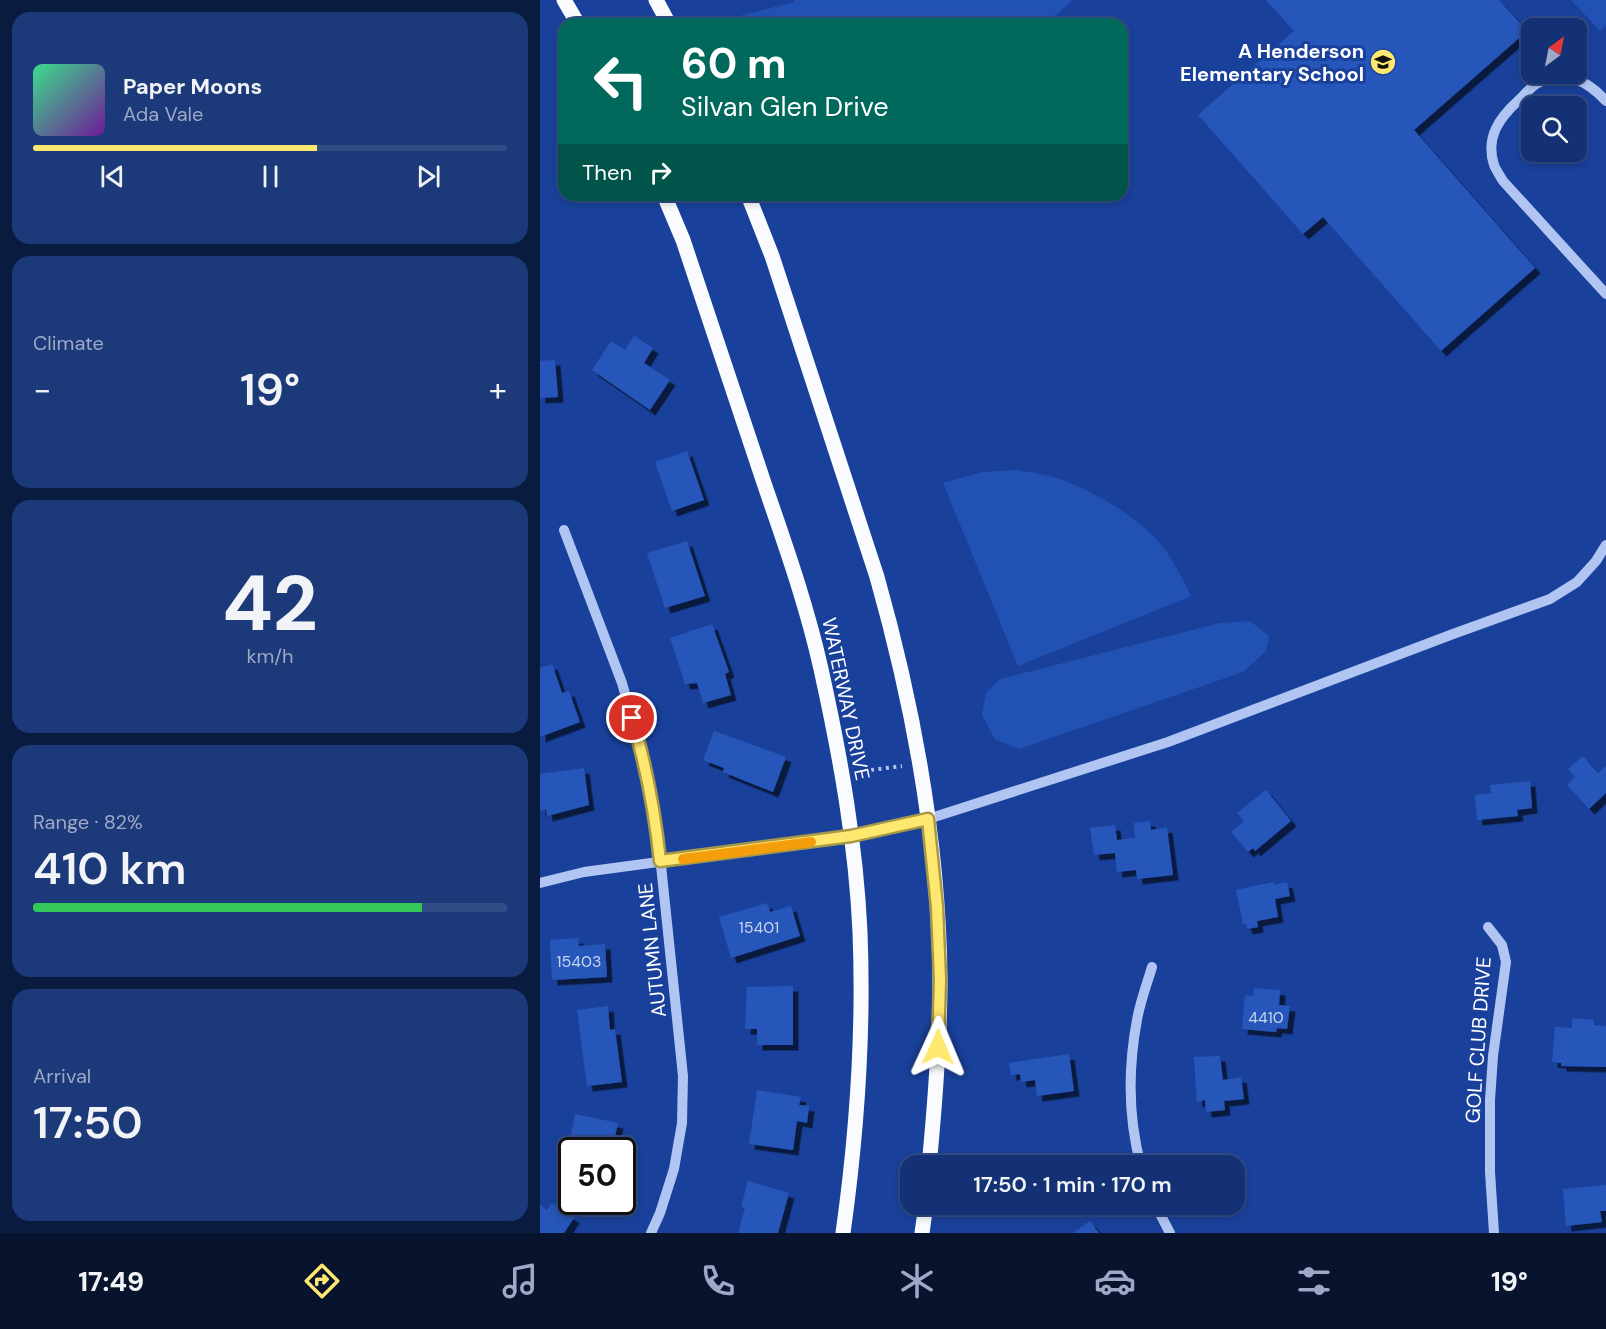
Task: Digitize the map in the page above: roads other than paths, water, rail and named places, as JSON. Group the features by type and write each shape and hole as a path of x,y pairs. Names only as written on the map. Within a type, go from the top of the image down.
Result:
{"main road":[{"path":"564,0 574,18"},
{"path":"656,0 666,18"},
{"name":"WATERWAY DRIVE","path":"667,201 683,240 800,589 820,667 840,765 851,836 860,930 861,1019 856,1108 843,1233"},
{"path":"750,201 772,256 877,577 913,723 928,819 937,907 940,979 938,1070 930,1155"},
{"path":"922,1233 924,1215"}],"street":[{"path":"1606,101 1583,81 1570,77 1552,78 1536,84 1504,113 1495,129 1491,147 1494,165 1503,181 1606,294"},
{"name":"AUTUMN LANE","path":"564,530 625,693 642,754 657,827 683,1076 682,1123 674,1169 651,1233"},
{"path":"540,883 584,872 851,836 928,819 1168,742 1453,633 1550,600 1577,582 1596,561 1606,544"},
{"name":"GOLF CLUB DRIVE","path":"1488,927 1502,945 1506,962 1493,1056 1490,1100 1490,1172 1494,1233"},
{"path":"1139,1155 1130,1106 1131,1062 1137,1018 1152,967"},
{"path":"1161,1215 1170,1233"}],"place":[{"name":"A Henderson Elementary School","path":"1383,62"}]}
